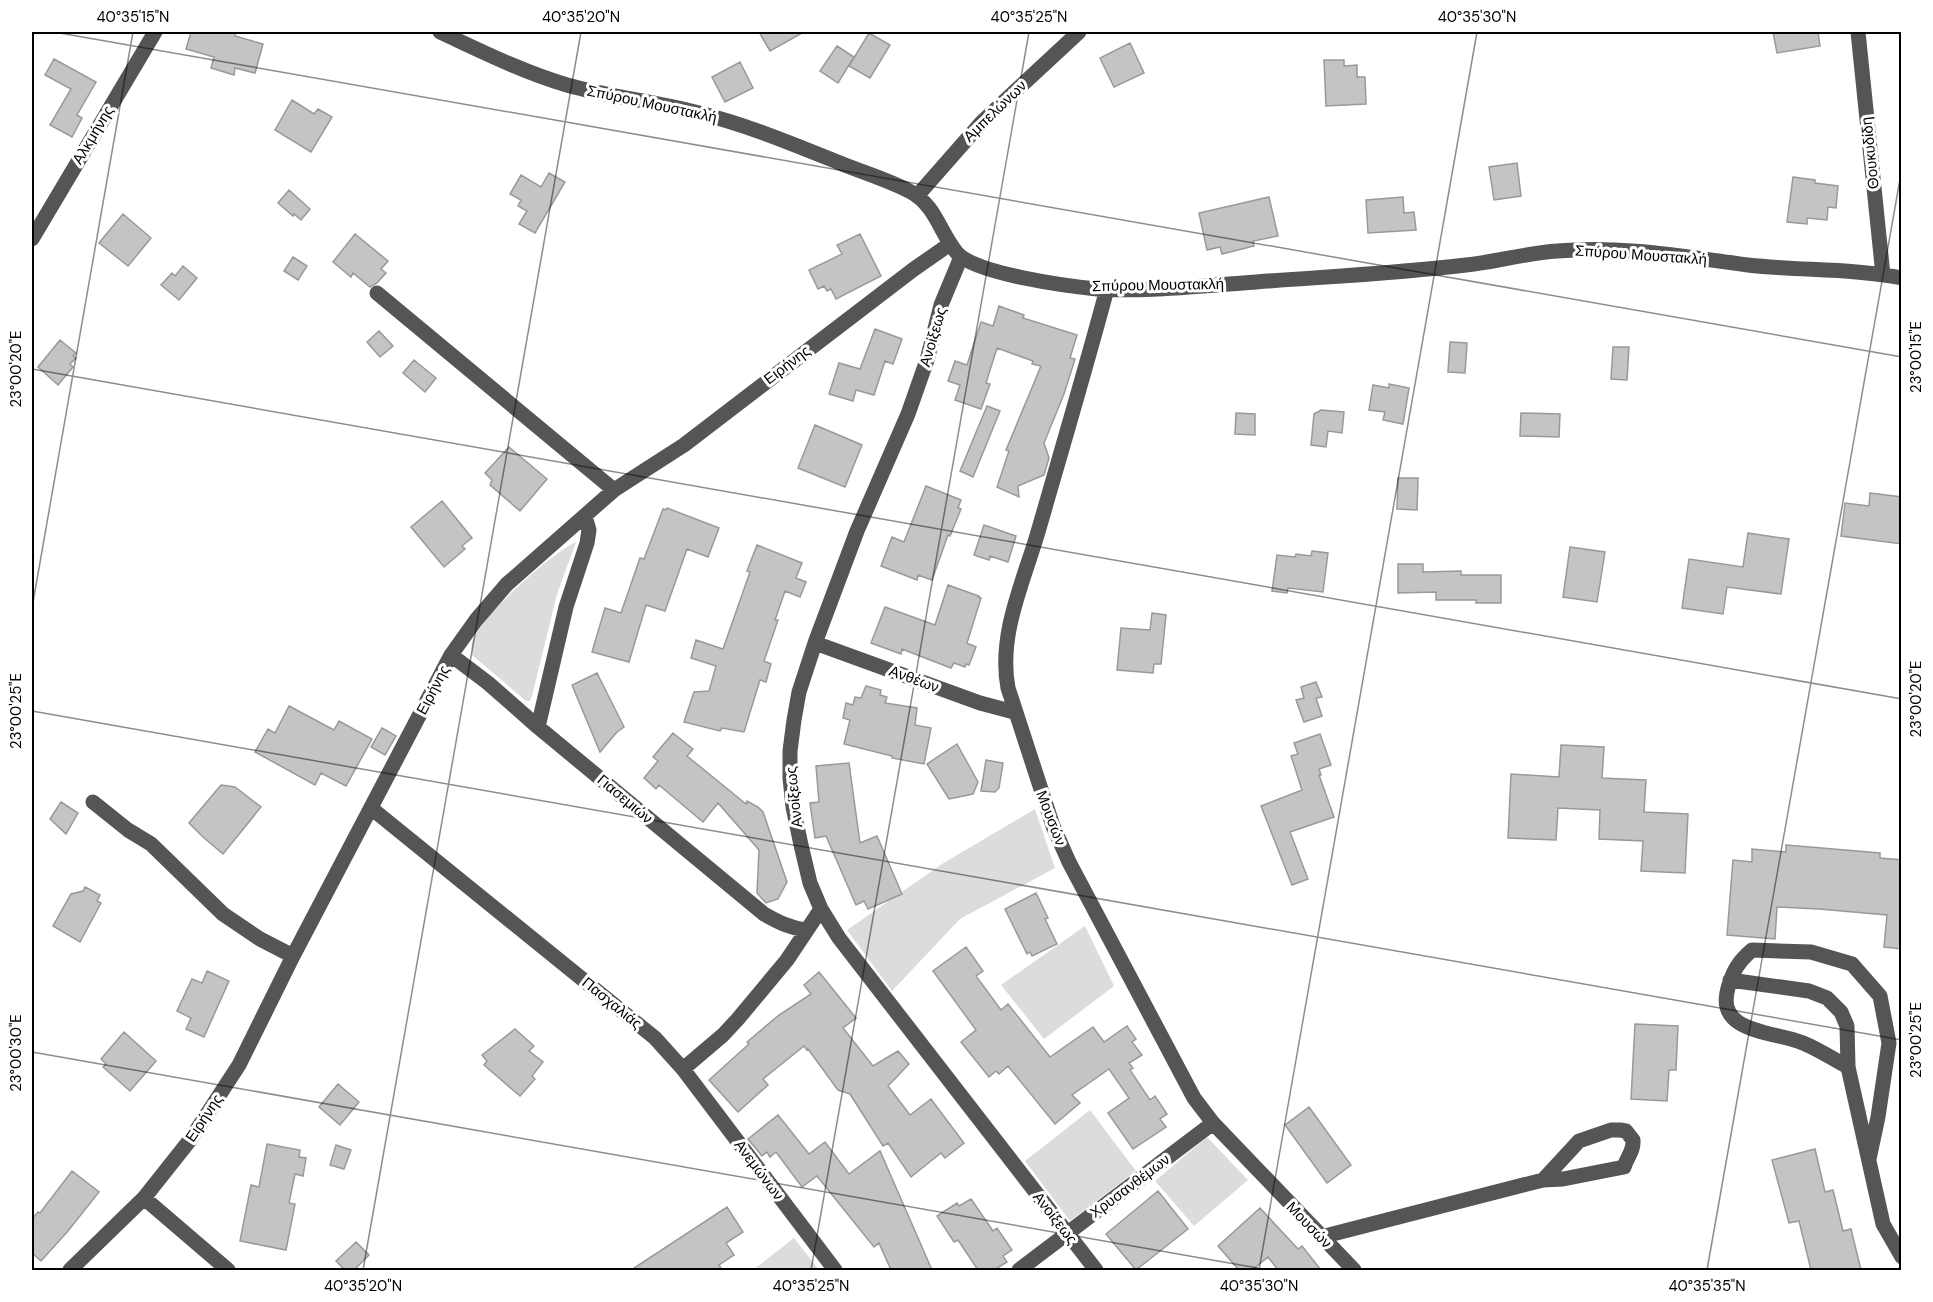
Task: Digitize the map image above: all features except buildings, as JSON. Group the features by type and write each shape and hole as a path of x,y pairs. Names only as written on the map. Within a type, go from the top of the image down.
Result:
{"street":[{"name":"Αλκμήνης","path":"32,239 155,32"},
{"name":"Σπύρου Μουστακλή","path":"440,32 504,61 564,84 602,94 678,108 746,127 897,186 917,196 932,211 950,244 961,257 988,269 1043,281 1107,289 1222,284 1465,265 1545,252 1586,249 1661,253 1746,265 1862,271 1902,279"},
{"name":"Αμπελώνων","path":"917,196 981,122 1080,32"},
{"name":"Θουκυδίδη","path":"1858,32 1883,275"},
{"name":"Ειρήνης","path":"70,1270 144,1198 190,1140 239,1065 293,956 451,655 482,611 507,584 614,490 684,445 950,244"},
{"name":"Ανοίξεως","path":"961,257 941,305 927,360 904,427 858,531 814,643 800,692 790,751 793,807 810,883 821,909 839,938 1096,1270"},
{"name":"Μουσών","path":"1107,289 1012,616 1004,669 1014,712 1053,826 1069,862 1188,1088 1214,1123 1321,1238 1354,1270"},
{"path":"377,293 614,490"},
{"path":"538,727 562,622 587,543 589,530 585,516"},
{"name":"Ανθέων","path":"814,643 980,703 1014,712"},
{"name":"Γιασεμιών","path":"451,655 488,683 764,914 779,923 806,930"},
{"path":"93,802 128,830 152,844 223,914 260,939 293,956"},
{"name":"Πασχαλιάς","path":"371,808 655,1038 683,1069"},
{"path":"683,1069 737,1020 787,960 821,909"},
{"path":"1848,1067 1802,1042 1740,1025 1729,1013 1725,998 1738,962 1752,950 1811,952 1852,964 1881,996 1888,1043 1878,1117 1869,1159"},
{"path":"1730,980 1809,991 1827,998 1841,1012 1847,1026 1848,1067 1883,1224 1902,1257"},
{"name":"Ανεμώνων","path":"683,1069 835,1270"},
{"name":"Χρυσανθέμων","path":"1019,1270 1214,1123"},
{"path":"1321,1238 1543,1180 1563,1179 1624,1167 1627,1157 1632,1152 1634,1140 1626,1131 1611,1130 1579,1141 1543,1180"},
{"path":"144,1198 228,1270"}],"shaded area":[{"path":"576,542 557,594 532,696 530,701 526,701 472,655 472,641 481,626 520,584 551,558"},
{"path":"1035,809 1055,868 960,919 892,991 847,930 942,864"},
{"path":"1085,926 1114,986 1044,1039 1001,985"},
{"path":"1090,1110 1136,1171 1070,1221 1025,1161"},
{"path":"1207,1137 1248,1180 1194,1226 1155,1181"},
{"path":"794,1238 819,1270 753,1270"}]}
